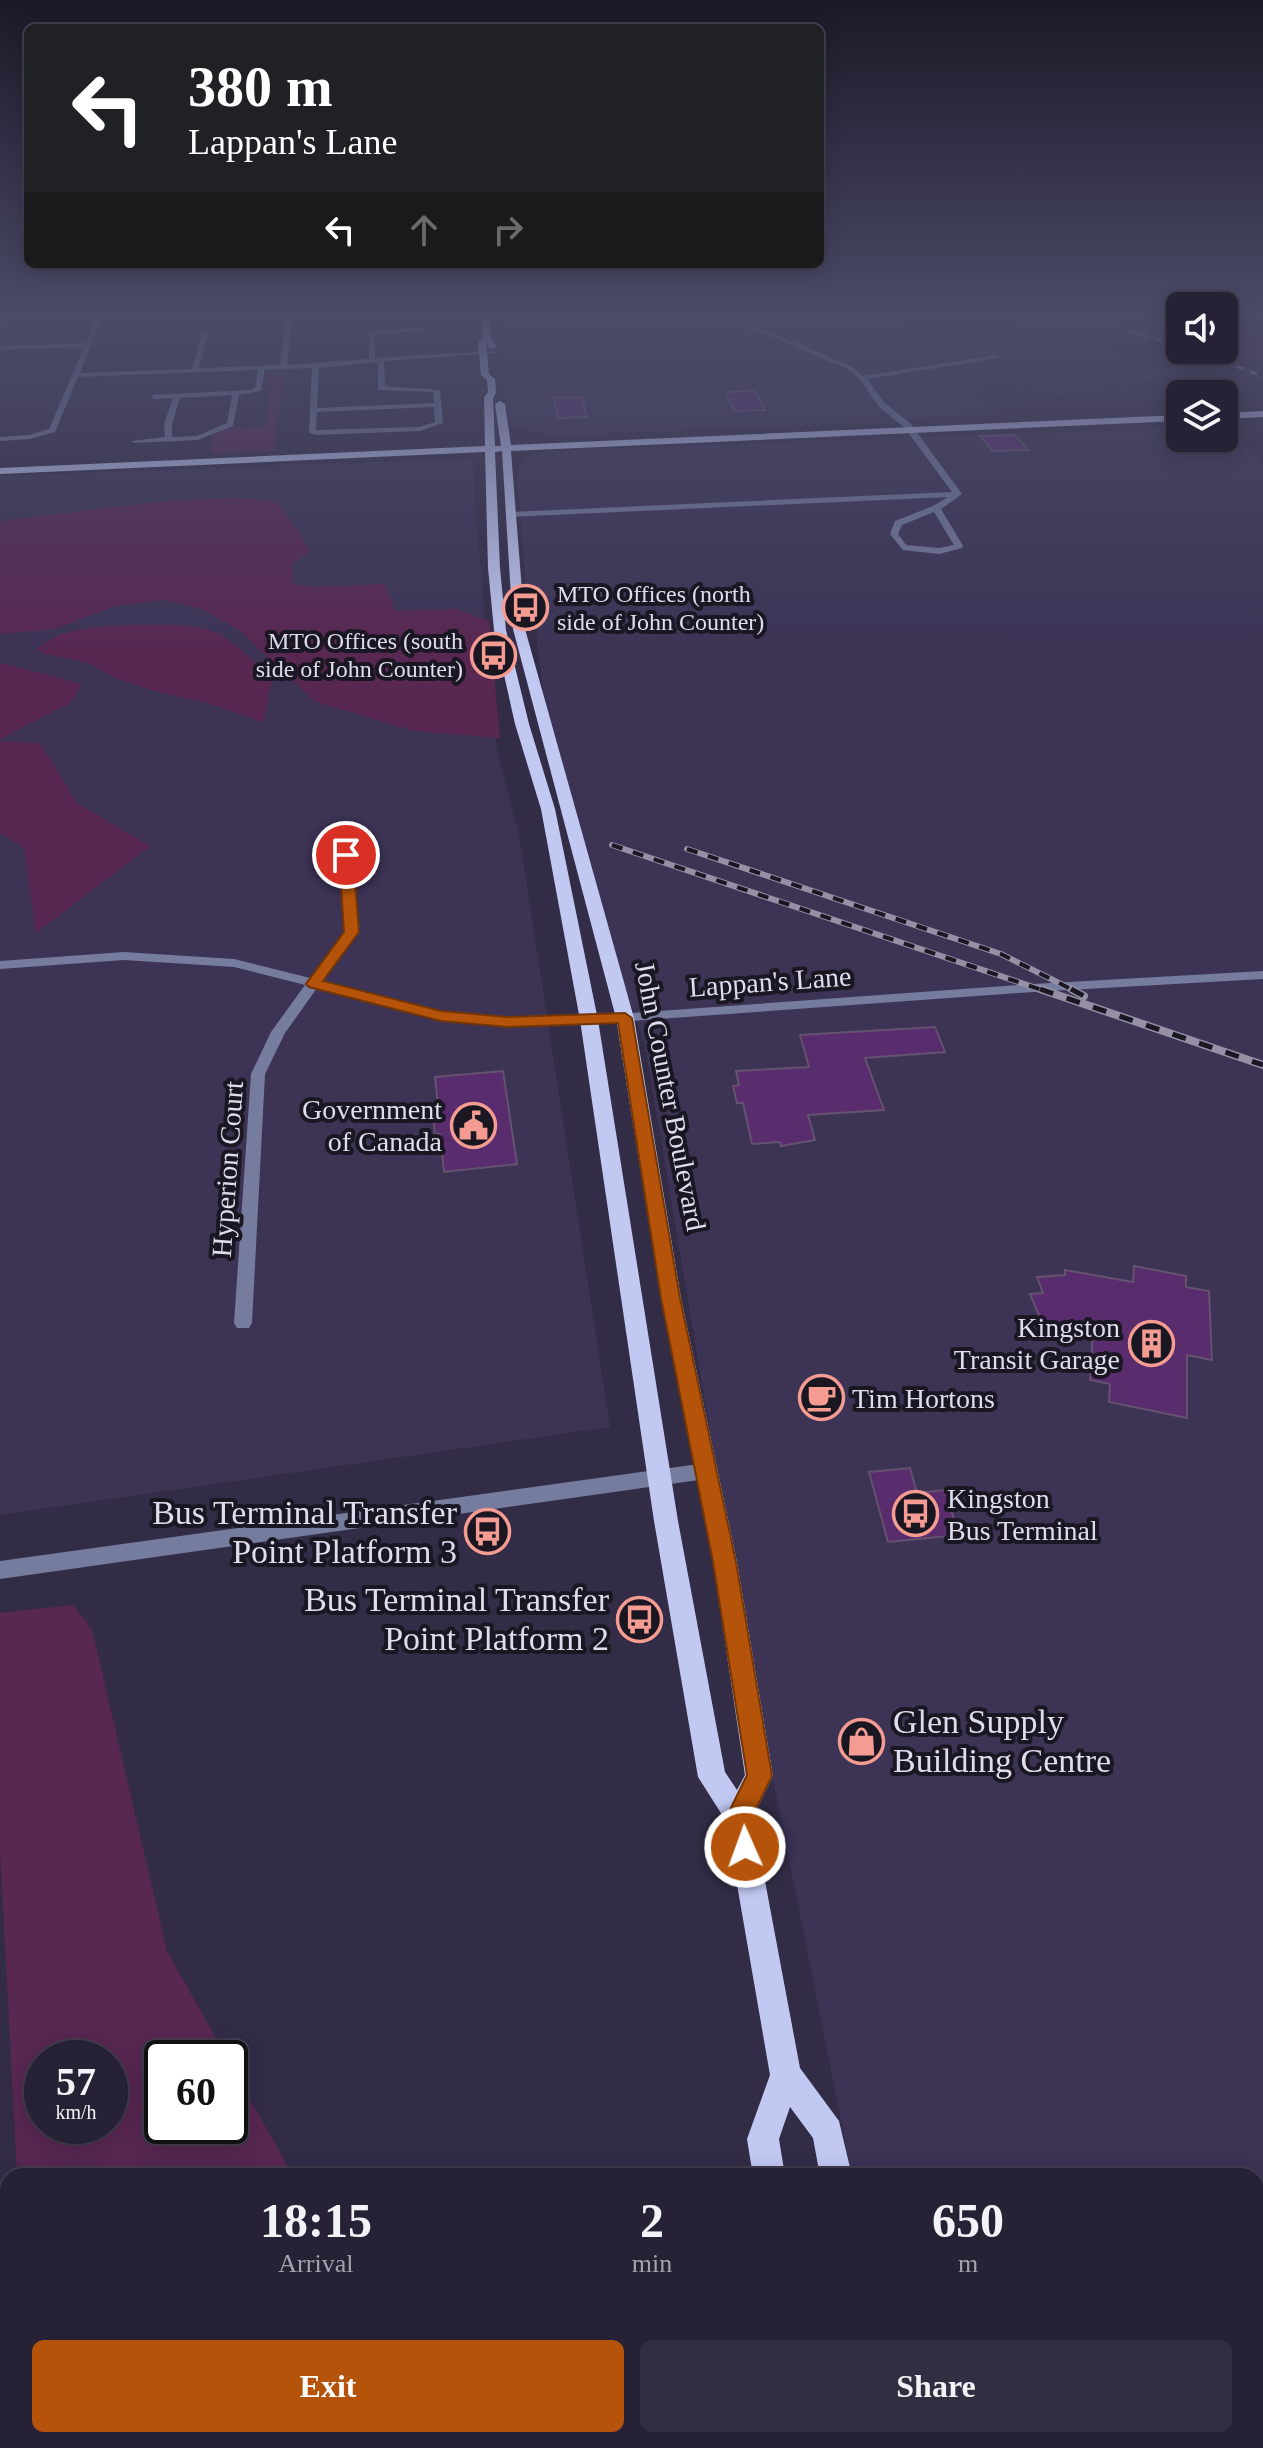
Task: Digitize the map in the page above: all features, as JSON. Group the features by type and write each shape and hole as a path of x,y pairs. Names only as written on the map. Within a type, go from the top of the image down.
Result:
{"main road":[{"name":"John Counter Boulevard","path":"503,427 519,629 625,1018 671,1298 706,1471 759,1776 739,1816"},
{"path":"0,469 447,446 555,446 925,427"},
{"path":"506,446 909,428"},
{"path":"447,446 474,440 489,430"},
{"name":"John Counter Boulevard","path":"489,430 500,630 522,724 548,809 589,1020 659,1477 712,1777 739,1816 786,2075 828,2132 835,2168"},
{"path":"0,469 489,446"},
{"path":"507,477 513,461 522,454 555,446"},
{"path":"768,2168 763,2139 786,2075"}],"street":[{"path":"0,439 30,437 53,427"},
{"path":"168,440 169,427"},
{"path":"135,441 198,438 223,427"},
{"path":"312,427 316,433 426,427"},
{"path":"909,428 958,494"},
{"path":"936,508 959,546 939,551 903,547 894,534 898,523 936,508 958,494"},
{"path":"511,515 958,494"},
{"name":"Hyperion Court","path":"243,1323 258,1074 278,1032 351,932 346,855"},
{"name":"Lappan's Lane","path":"0,965 124,956 234,963 441,1016 508,1022 625,1018 1033,988 1263,975"},
{"path":"0,1570 706,1471"}],"shaded area":[{"path":"277,427 274,451 210,453 213,437 209,436 229,428"},
{"path":"519,427 759,427 550,436"},
{"path":"1166,429 1166,452 1238,452 1238,434 1263,464 1263,2168 850,2168 745,1638 645,1046 553,777 535,623 527,598 517,478 521,462 530,454"},
{"path":"473,458 497,751 519,834 610,1427 0,1515 0,476"},
{"path":"234,498 278,501 310,550 292,565 293,584 313,587 384,584 396,611 456,609 489,621 500,738 414,731 316,702 240,631 202,609 164,600 115,606 55,629 0,634 0,521 171,500"},
{"path":"131,625 195,627 210,630 237,646 272,679 263,722 208,703 150,690 111,676 87,662 44,654 37,649 69,632"},
{"path":"0,663 82,684 70,703 0,739"},
{"path":"0,741 40,743 77,803 150,846 36,933 24,848 0,833"},
{"path":"73,1605 92,1629 167,1951 217,2040 144,2040 144,2144 248,2144 248,2095 289,2168 17,2168 0,1849 0,1613"}],"building":[{"path":"1015,435 1028,450 993,451 980,436"},
{"path":"935,1027 945,1052 865,1058 884,1110 808,1115 815,1140 781,1146 780,1142 752,1144 743,1103 737,1103 733,1086 739,1085 736,1071 809,1067 800,1035"},
{"name":"Government of Canada","path":"503,1071 517,1164 444,1172 440,1134 435,1134 433,1116 439,1116 435,1077"},
{"name":"Kingston Transit Garage","path":"1134,1266 1186,1276 1186,1287 1209,1291 1212,1360 1187,1355 1187,1418 1109,1402 1110,1384 1090,1380 1093,1331 1065,1326 1044,1328 1030,1294 1043,1293 1037,1277 1065,1275 1065,1270 1133,1282"},
{"name":"Kingston Bus Terminal","path":"910,1468 917,1493 945,1490 959,1535 888,1542 869,1472"}],"railway":[{"path":"612,845 1045,991"},
{"path":"687,849 1001,954 1071,989"},
{"path":"1040,989 1263,1065"},
{"path":"1071,989 1075,991"},
{"path":"1071,989 1084,996"}],"place":[{"name":"MTO Offices (north side of John Counter)","path":"526,608"},
{"name":"MTO Offices (south side of John Counter)","path":"494,655"},
{"name":"Government of Canada","path":"473,1125"},
{"name":"Kingston Transit Garage","path":"1151,1343"},
{"name":"Tim Hortons","path":"821,1398"},
{"name":"Kingston Bus Terminal","path":"916,1514"},
{"name":"Bus Terminal Transfer Point Platform 3","path":"488,1532"},
{"name":"Bus Terminal Transfer Point Platform 2","path":"640,1619"},
{"name":"Glen Supply Building Centre","path":"862,1741"}],"route":[{"path":"346,855 350,876 351,932 314,984 441,1016 508,1022 625,1018 671,1298 725,1562 759,1776 739,1816 745,1847"}]}
